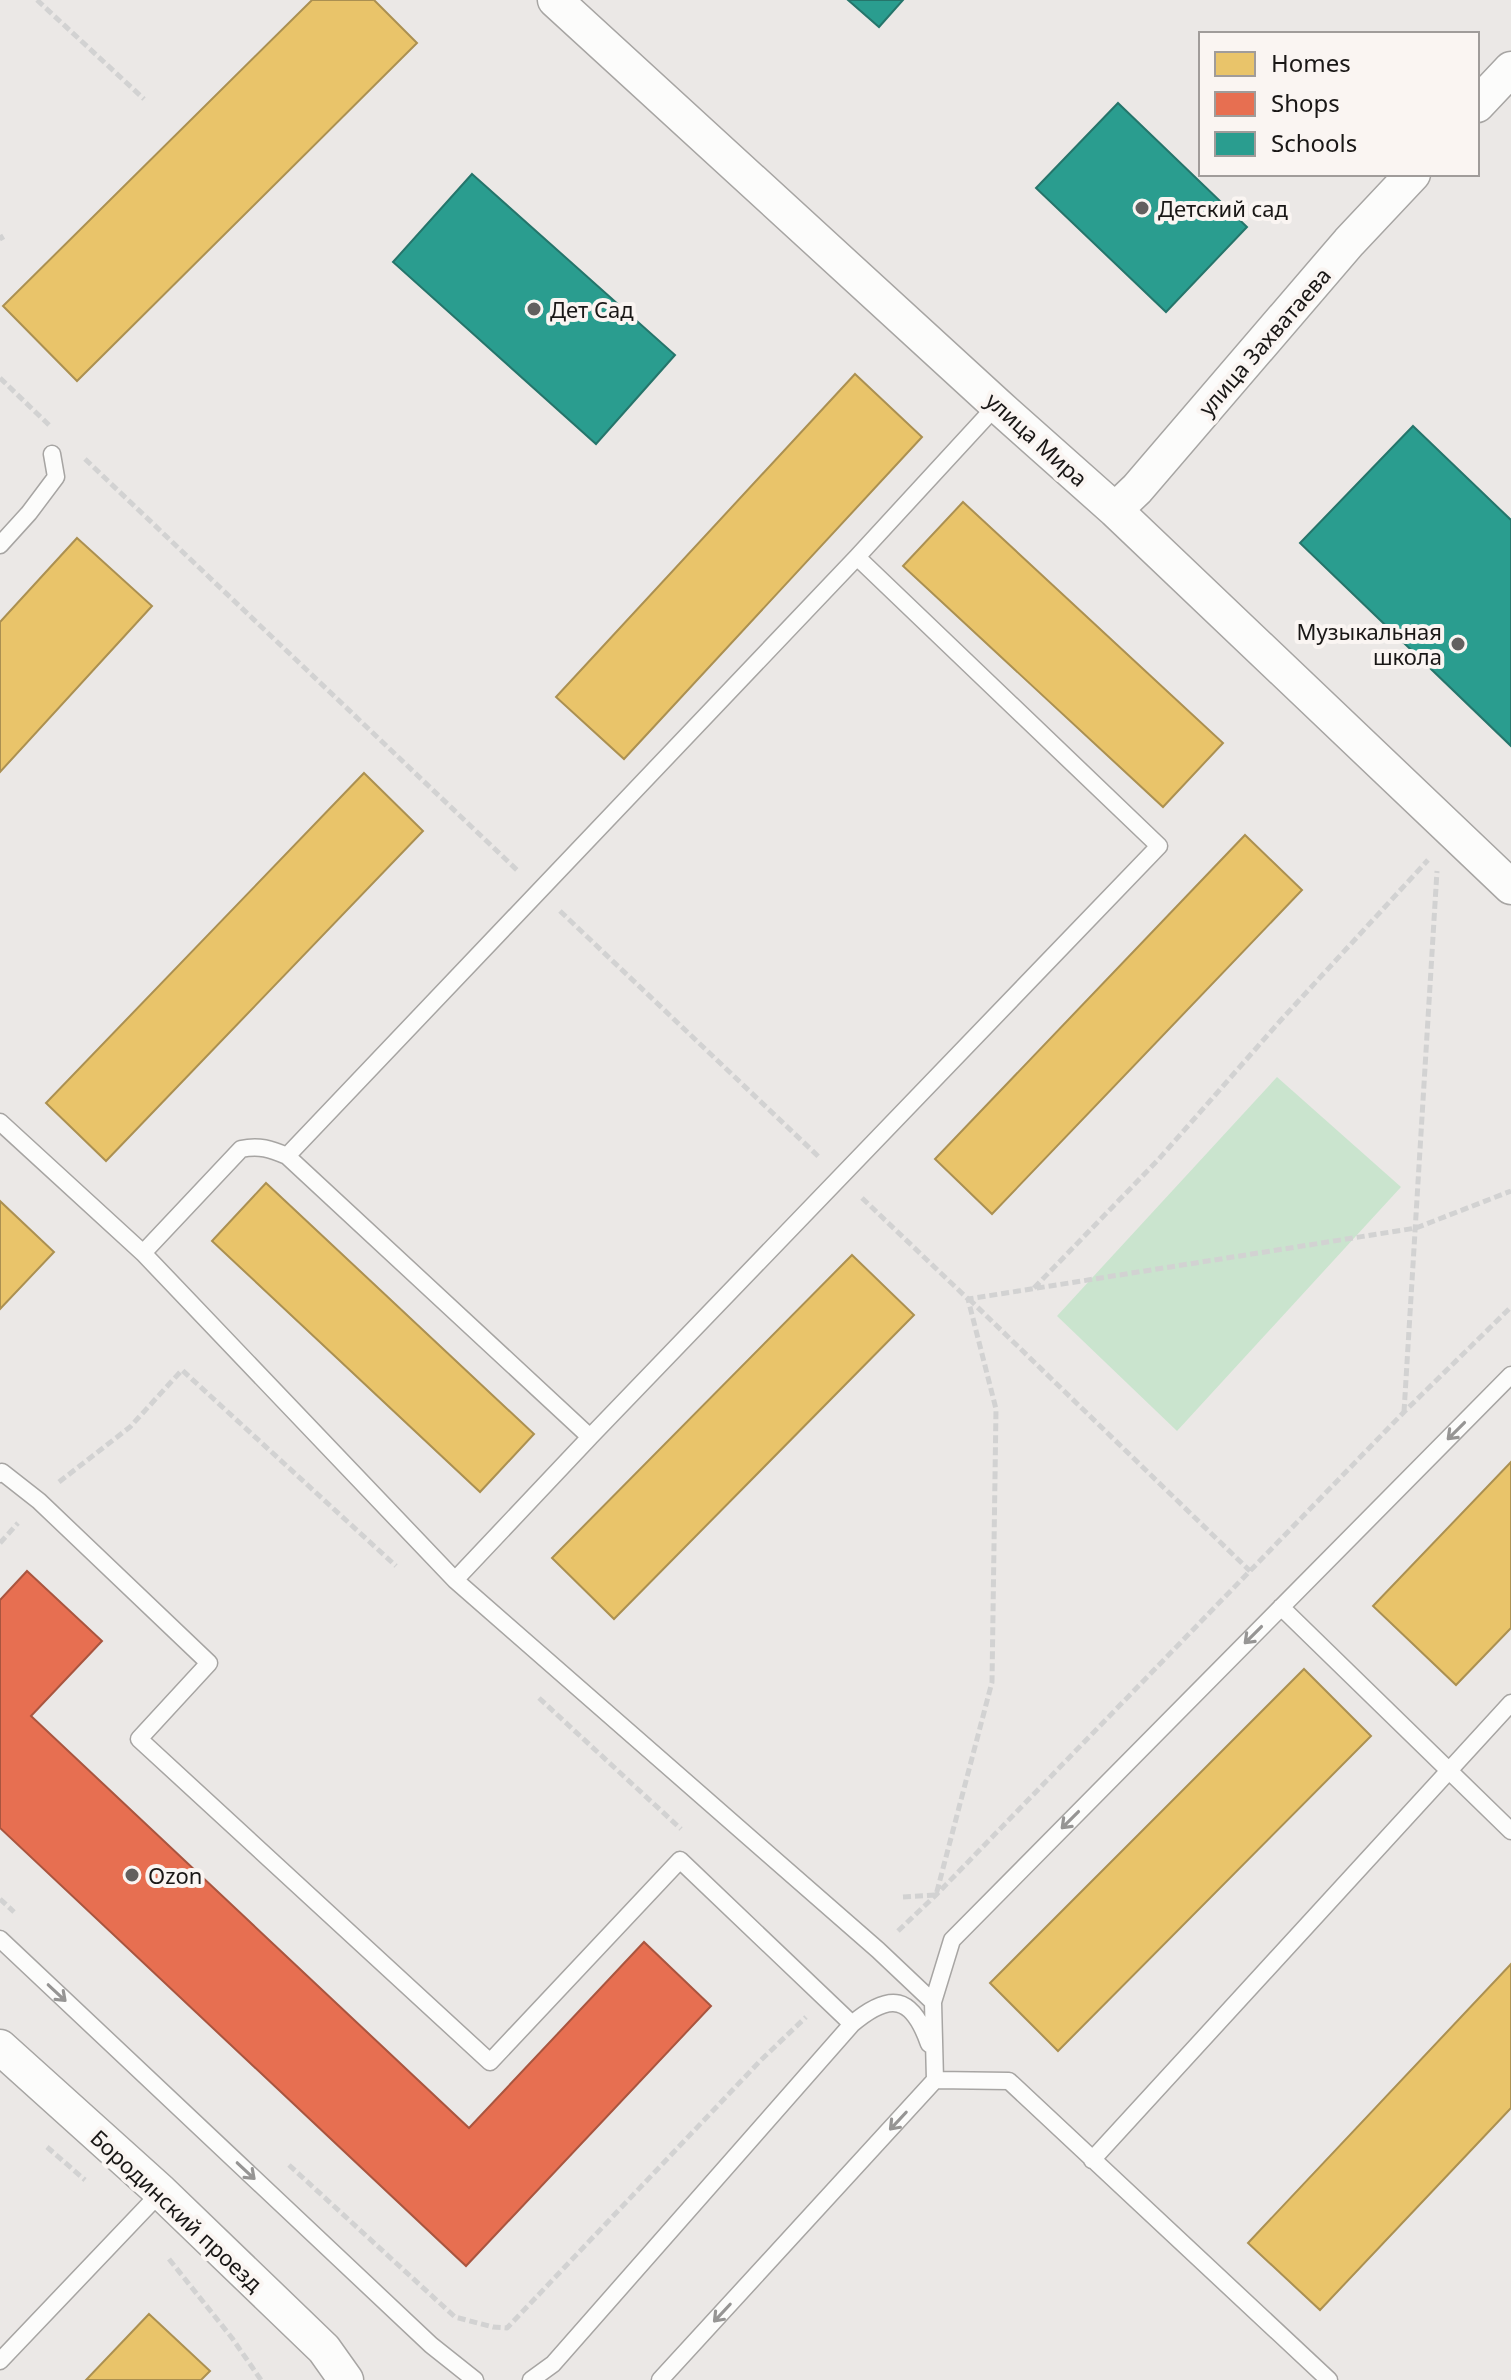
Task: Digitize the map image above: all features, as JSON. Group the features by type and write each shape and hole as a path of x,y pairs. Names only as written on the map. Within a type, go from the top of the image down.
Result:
{"street":[{"name":"улица Мира","path":"555,0 1115,510 1511,887"},
{"path":"1479,103 1511,69"},
{"name":"улица Захватаева","path":"1115,510 1137,489 1349,242 1411,176"},
{"name":"Бородинский проезд","path":"0,2047 161,2192 324,2349 346,2380"}],"lane":[{"path":"287,1156 857,557 997,405"},
{"path":"0,545 56,477 52,454"},
{"path":"455,1580 1159,846 857,557"},
{"path":"0,1122 143,1253 455,1580 878,1950 933,2002"},
{"path":"143,1253 241,1149 253,1146 268,1148 287,1156 590,1437"},
{"path":"660,2380 935,2074 933,2002 952,1940 1511,1375"},
{"path":"0,1474 2,1472 39,1501 209,1663 139,1739 490,2062 680,1860 852,2024"},
{"path":"1281,1607 1511,1831"},
{"path":"1092,2160 1511,1703"},
{"path":"0,1939 431,2345 475,2380"},
{"path":"531,2380 553,2364 852,2024 870,2009 882,2003 897,2003 920,2020 932,2052 935,2074"},
{"path":"935,2074 1009,2081 1329,2380"},
{"path":"0,2361 161,2192"}],"path":[{"path":"37,0 144,99"},
{"path":"0,378 57,433"},
{"path":"80,455 1250,1571"},
{"path":"1034,1288 1158,1160 1281,1020 1434,859 1404,1412"},
{"path":"968,1299 1416,1228 1511,1191"},
{"path":"936,1895 992,1682 996,1409 968,1299"},
{"path":"878,1950 936,1895 1404,1412 1511,1307"},
{"path":"0,1543 51,1488 130,1427 182,1370 403,1574"},
{"path":"532,1692 684,1831"},
{"path":"903,1897 936,1895"},
{"path":"0,1899 23,1920"},
{"path":"280,2157 455,2317 507,2328 761,2060 826,1998"}],"green space":[{"path":"1277,1077 1401,1187 1177,1431 1057,1316"}],"building: Homes":[{"path":"312,0 374,0 417,43 77,381 3,306"},
{"path":"855,374 922,437 624,759 556,697"},
{"path":"963,502 1223,743 1163,807 903,566"},
{"path":"77,538 152,606 0,772 0,622"},
{"path":"364,773 423,831 106,1161 46,1103"},
{"path":"1245,835 1302,890 992,1214 935,1159"},
{"path":"266,1183 534,1434 480,1492 212,1241"},
{"path":"0,1201 54,1252 0,1309"},
{"path":"852,1255 914,1315 614,1619 552,1558"},
{"path":"1511,1462 1511,1628 1456,1685 1373,1606"},
{"path":"1304,1669 1371,1736 1058,2051 990,1983"},
{"path":"1511,1964 1511,2108 1320,2310 1248,2243"},
{"path":"149,2314 210,2371 201,2380 86,2380"}],"building: Shops":[{"path":"27,1571 102,1641 31,1716 469,2128 644,1942 711,2006 466,2266 0,1828 0,1600"}],"building: Schools":[{"path":"848,0 903,0 879,27"},
{"name":"Детский сад","path":"1118,103 1247,227 1166,312 1036,188"},
{"name":"Дет Сад","path":"472,174 675,355 596,444 393,262"},
{"name":"Музыкальная школа","path":"1413,426 1511,520 1511,746 1300,543"}],"place":[{"name":"Детский сад","path":"1142,208"},
{"name":"Дет Сад","path":"534,309"},
{"name":"Музыкальная школа","path":"1458,644"},
{"name":"Ozon","path":"132,1875"}]}
